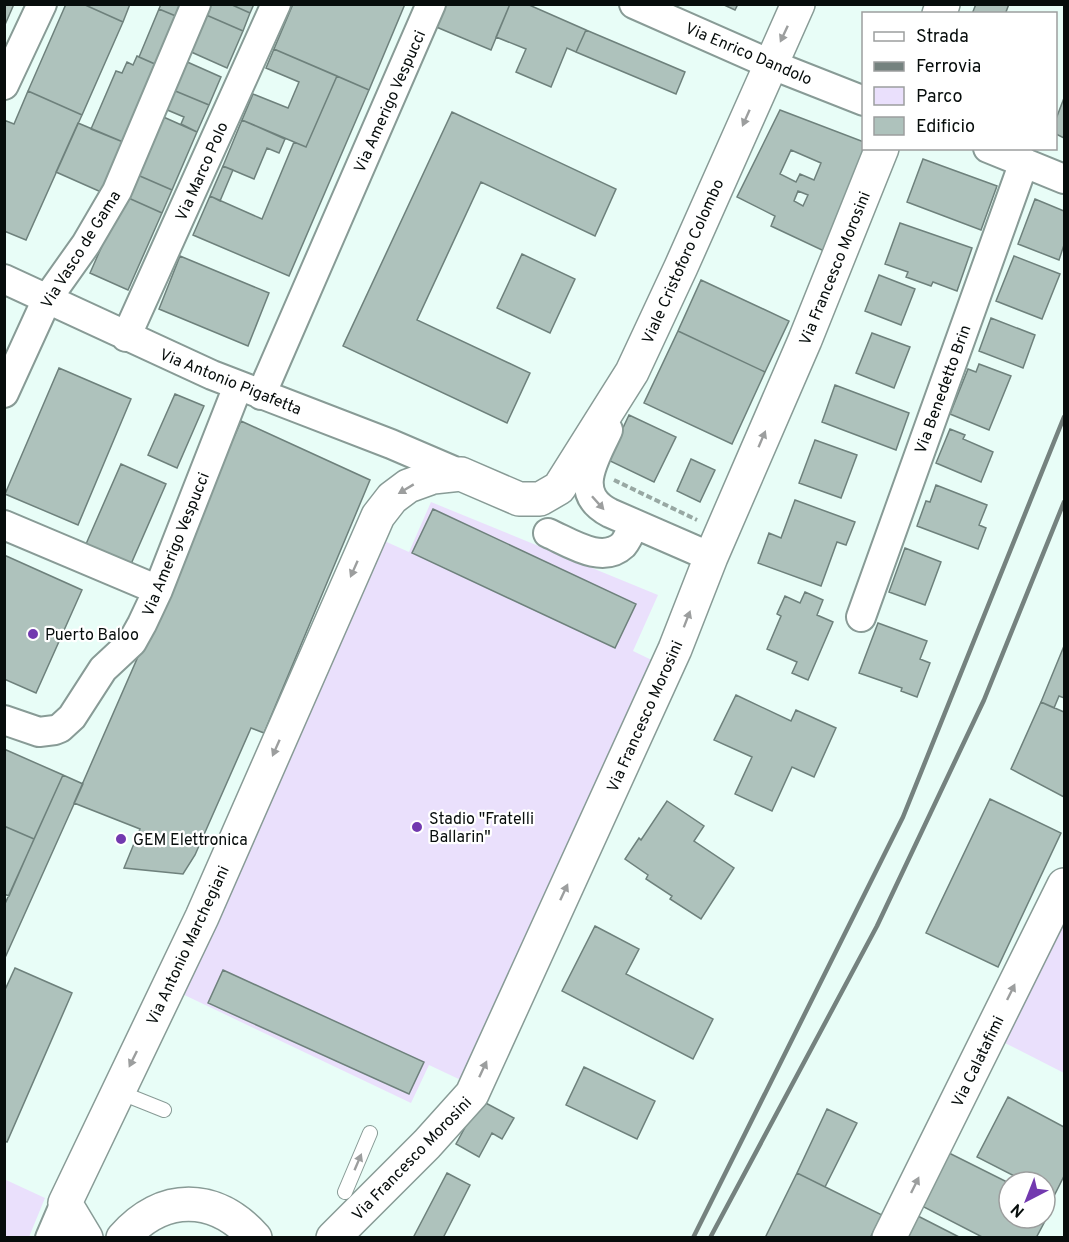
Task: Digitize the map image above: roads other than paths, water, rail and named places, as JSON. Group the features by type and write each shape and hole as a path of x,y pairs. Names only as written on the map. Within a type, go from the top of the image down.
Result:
{"street":[{"path":"4,85 42,4"},
{"name":"Via Vasco de Gama","path":"4,393 47,299 96,230 117,191 196,4"},
{"name":"Via Marco Polo","path":"126,337 276,4"},
{"name":"Via Amerigo Vespucci","path":"4,720 39,732 55,730 66,723 78,710 103,669 132,642 431,4"},
{"name":"Via Enrico Dandolo","path":"634,4 770,64 862,100"},
{"name":"Viale Cristoforo Colombo","path":"461,474 519,499 540,499 559,488 567,479 632,372 798,4"},
{"name":"Via Francesco Morosini","path":"333,1238 428,1144 472,1094 675,650 716,544 805,340 881,150"},
{"path":"993,150 1065,179"},
{"name":"Via Benedetto Brin","path":"861,617 1024,162"},
{"name":"Via Antonio Pigafetta","path":"4,279 126,337 249,391 391,444 461,474"},
{"path":"632,372 591,468 587,483 593,499 603,510 634,524 716,544"},
{"name":"Via Antonio Marchegiani","path":"65,1203 202,917 378,516 392,498 408,486 434,477 461,474"},
{"path":"548,533 588,551 603,553 623,545 634,524"},
{"path":"4,525 158,590"},
{"name":"Via Calatafimi","path":"890,1238 1065,885"},
{"path":"50,1238 65,1203"},
{"path":"65,1203 86,1238"},
{"path":"123,1238 136,1222 160,1208 188,1204 216,1208 241,1222 255,1238"}],"lane":[{"path":"117,1091 164,1110"},
{"path":"345,1192 370,1132"}],"railway":[{"path":"693,1238 903,817 1064,417"},
{"path":"710,1238 877,926 984,700 1064,502"}],"place":[{"name":"Puerto Baloo","path":"33,634"},
{"name":"Stadio \"Fratelli Ballarin\"","path":"417,827"},
{"name":"GEM Elettronica","path":"121,839"}]}
